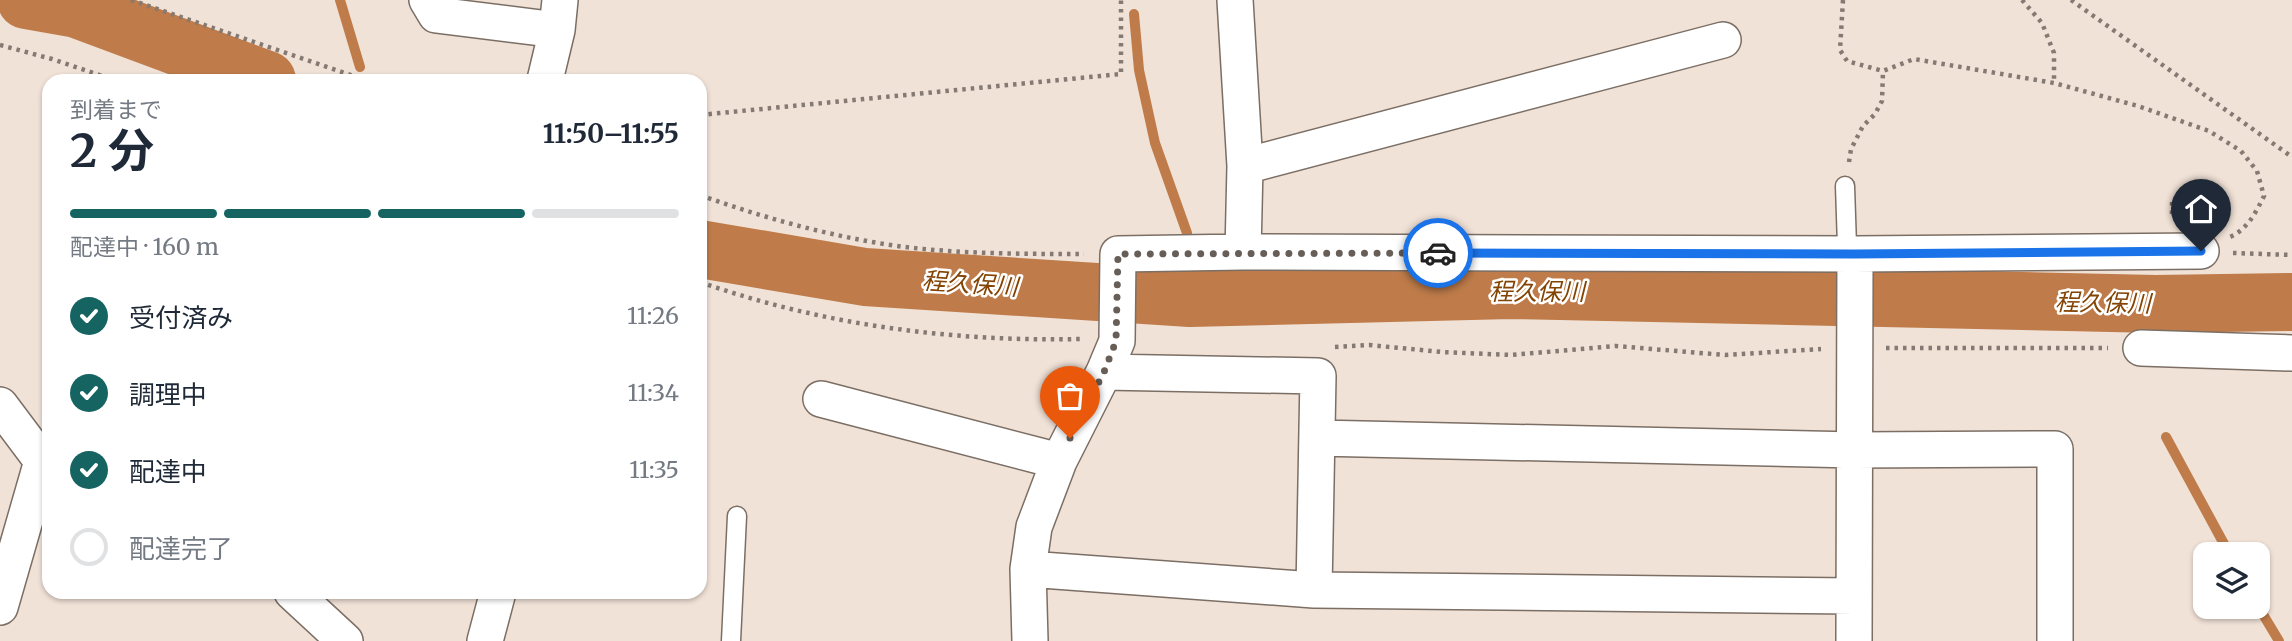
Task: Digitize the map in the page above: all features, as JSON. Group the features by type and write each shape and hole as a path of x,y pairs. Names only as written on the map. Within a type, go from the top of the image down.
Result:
{"street":[{"path":"427,0 436,15 558,15 546,74"},
{"path":"1235,0 1245,166 1243,252"},
{"path":"1245,166 1723,40"},
{"path":"1030,641 1028,569 1034,527 1059,461 1110,357 1117,258 1243,252 1855,260 2201,251"},
{"path":"1854,641 1855,260"},
{"path":"2141,348 2222,353 2292,353"},
{"path":"1110,357 1318,376 1314,590"},
{"path":"821,399 1059,461"},
{"path":"0,405 42,458"},
{"path":"1318,438 1855,450 2055,449 2055,641"},
{"path":"0,607 42,476"},
{"path":"1028,569 1314,590 1854,596"},
{"path":"300,599 345,641"},
{"path":"485,641 496,599"}],"lane":[{"path":"1845,186 1847,246 1855,260"},
{"path":"731,641 737,516"}],"path":[{"path":"131,0 347,74"},
{"path":"707,114 1121,74 1121,0"},
{"path":"1843,0 1840,50 1847,61 1883,71 1914,58 2054,83 2138,106 2209,131 2241,151 2257,171 2264,197 2251,220 2237,234 2201,251"},
{"path":"2022,0 2042,23 2054,53 2054,83"},
{"path":"2071,0 2292,157"},
{"path":"0,45 96,74"},
{"path":"1845,186 1852,149 1863,126 1875,114 1882,101 1883,71"},
{"path":"707,198 756,215 897,246 1117,258"},
{"path":"2201,251 2292,255"},
{"path":"1856,342 2141,348"}],"waterway":[{"name":"程久保川","path":"26,0 77,9 251,74"},
{"path":"340,0 360,67"},
{"path":"1134,14 1139,70 1155,143 1187,233"},
{"name":"程久保川","path":"707,250 865,277 1190,298 1511,290 2156,304 2292,302"},
{"path":"1197,274 1204,297"},
{"path":"2152,337 2156,304"},
{"path":"2166,437 2223,542"},
{"path":"2266,619 2279,641"}],"way so far":[{"path":"1070,438 1104,372 1116,341 1118,254 1438,253"}],"route":[{"path":"1438,253 2201,251"}]}
